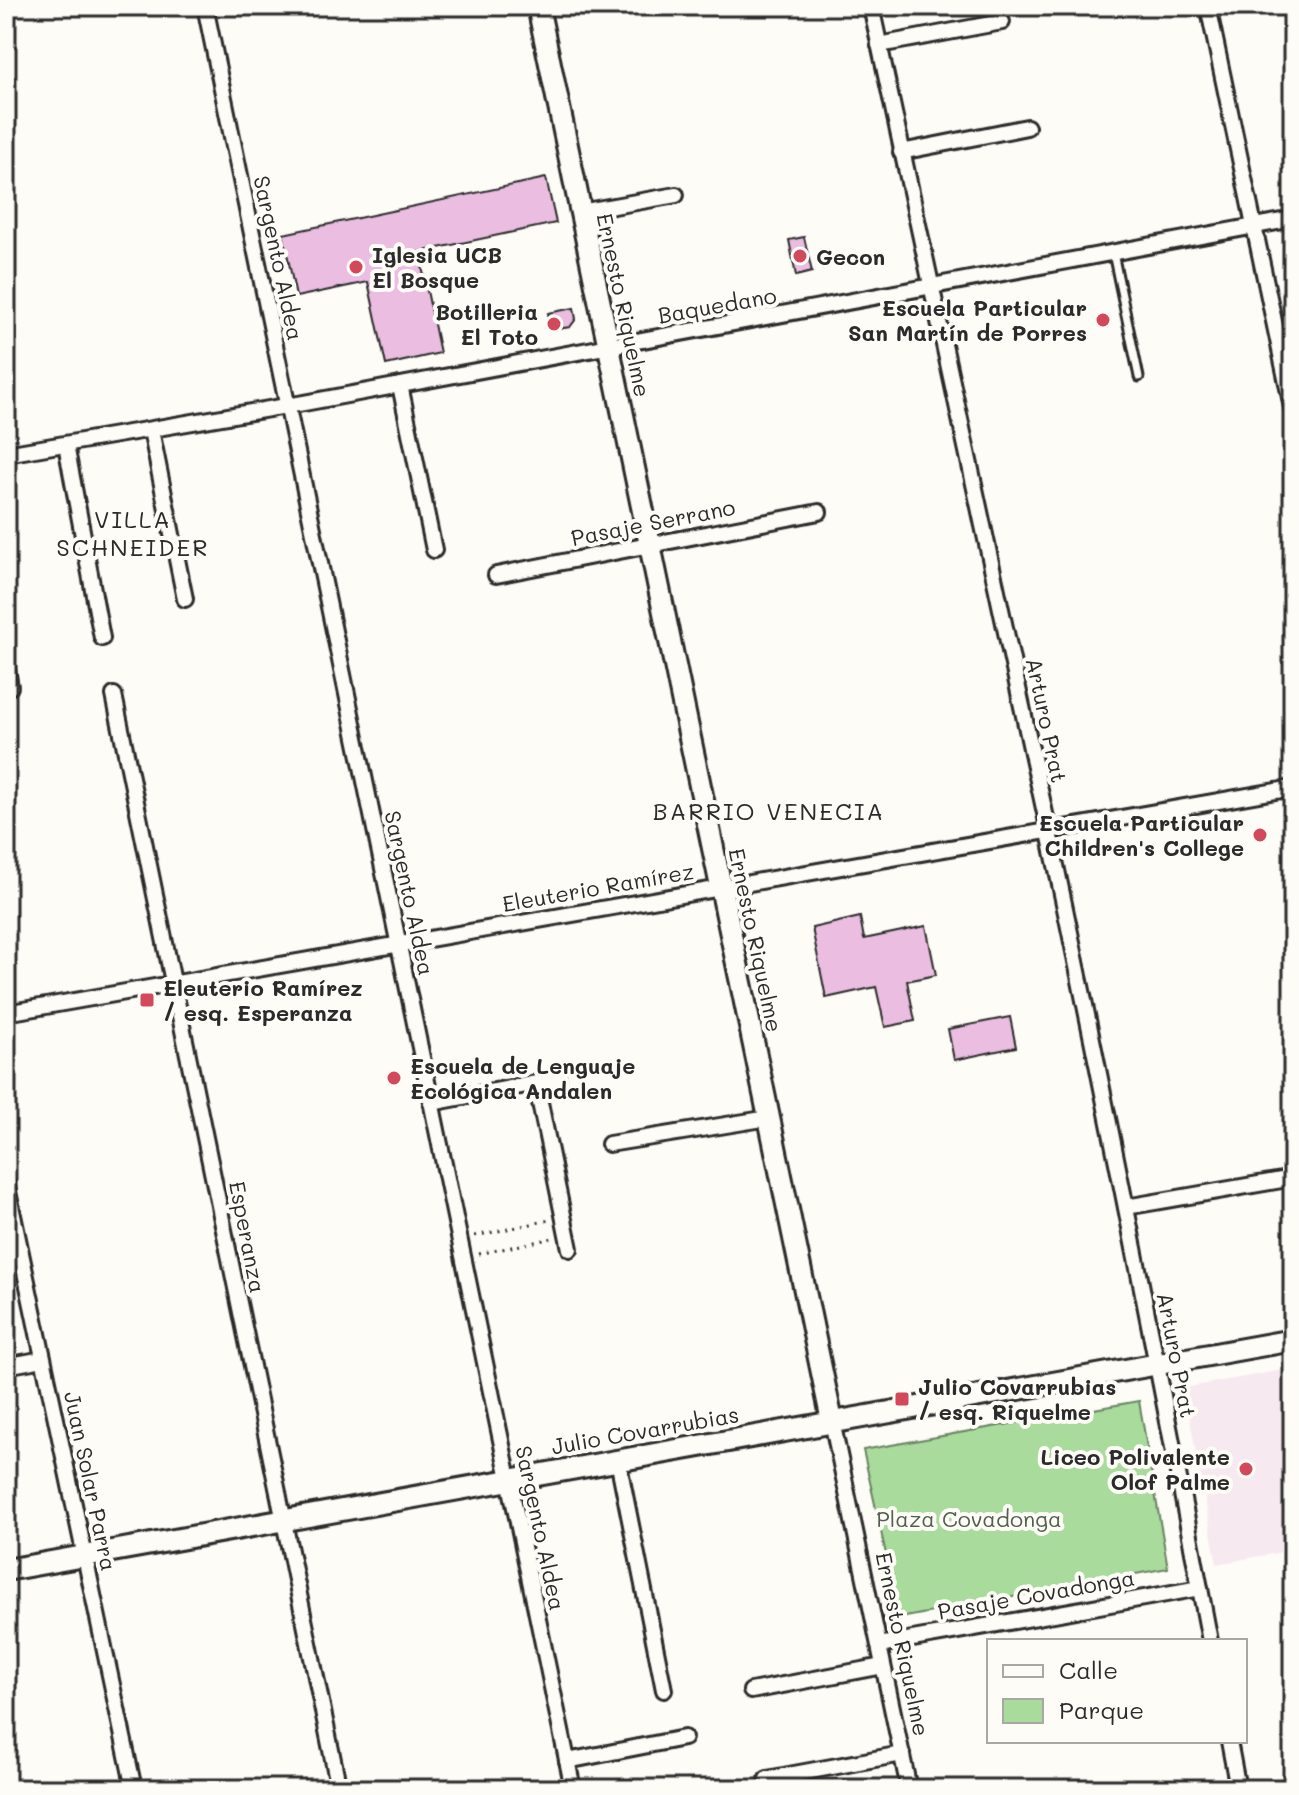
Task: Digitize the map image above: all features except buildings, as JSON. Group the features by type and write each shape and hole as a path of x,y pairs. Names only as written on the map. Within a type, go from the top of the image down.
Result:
{"street":[{"name":"Sargento Aldea","path":"205,6 573,1789"},
{"name":"Ernesto Riquelme","path":"538,6 909,1789"},
{"name":"Arturo Prat","path":"871,6 929,288 1049,832 1210,1639"},
{"path":"1208,6 1293,412"},
{"path":"879,45 1002,22"},
{"path":"901,152 1027,127"},
{"path":"580,212 676,195"},
{"name":"Baquedano","path":"6,454 287,406 1293,219"},
{"path":"400,385 434,550"},
{"path":"151,430 185,599"},
{"path":"66,445 102,638"},
{"name":"Pasaje Serrano","path":"496,575 819,512"},
{"path":"6,664 10,687"},
{"name":"Esperanza","path":"114,695 339,1789"},
{"name":"Eleuterio Ramírez","path":"6,1013 1293,788"},
{"path":"431,1103 558,1079"},
{"path":"536,1083 569,1242"},
{"path":"609,1144 769,1118"},
{"path":"1126,1207 1293,1178"},
{"name":"Juan Solar Parra","path":"6,1182 134,1789"},
{"name":"Julio Covarrubias","path":"6,1570 1293,1340"},
{"path":"6,1366 43,1359"},
{"path":"618,1460 664,1690"},
{"name":"Pasaje Covadonga","path":"879,1645 1200,1588"},
{"path":"751,1691 883,1666"},
{"path":"567,1761 684,1738"},
{"path":"1229,1743 1238,1789"},
{"path":"767,1779 902,1754"}],"lane":[{"path":"1113,253 1139,377"}],"path":[{"path":"475,1236 564,1217"},
{"path":"479,1254 569,1242"}],"shaded area":[{"name":"Liceo Polivalente Olof Palme","path":"1293,1368 1293,1550 1217,1564 1184,1388"}],"green space":[{"name":"Plaza Covadonga","path":"1139,1401 1168,1568 900,1618 863,1450"}],"place":[{"name":"Gecon","path":"800,256"},
{"name":"Iglesia UCB El Bosque","path":"356,267"},
{"name":"Escuela Particular San Martín de Porres","path":"1103,320"},
{"name":"Botilleria El Toto","path":"554,324"},
{"name":"Escuela Particular Children's College","path":"1260,835"},
{"name":"Eleuterio Ramírez / esq. Esperanza","path":"147,1000"},
{"name":"Escuela de Lenguaje Ecológica Andalen","path":"394,1078"},
{"name":"Julio Covarrubias / esq. Riquelme","path":"902,1399"},
{"name":"Liceo Polivalente Olof Palme","path":"1246,1469"}],"district":[{"name":"VILLA SCHNEIDER","path":"133,532"},
{"name":"BARRIO VENECIA","path":"769,810"}]}
